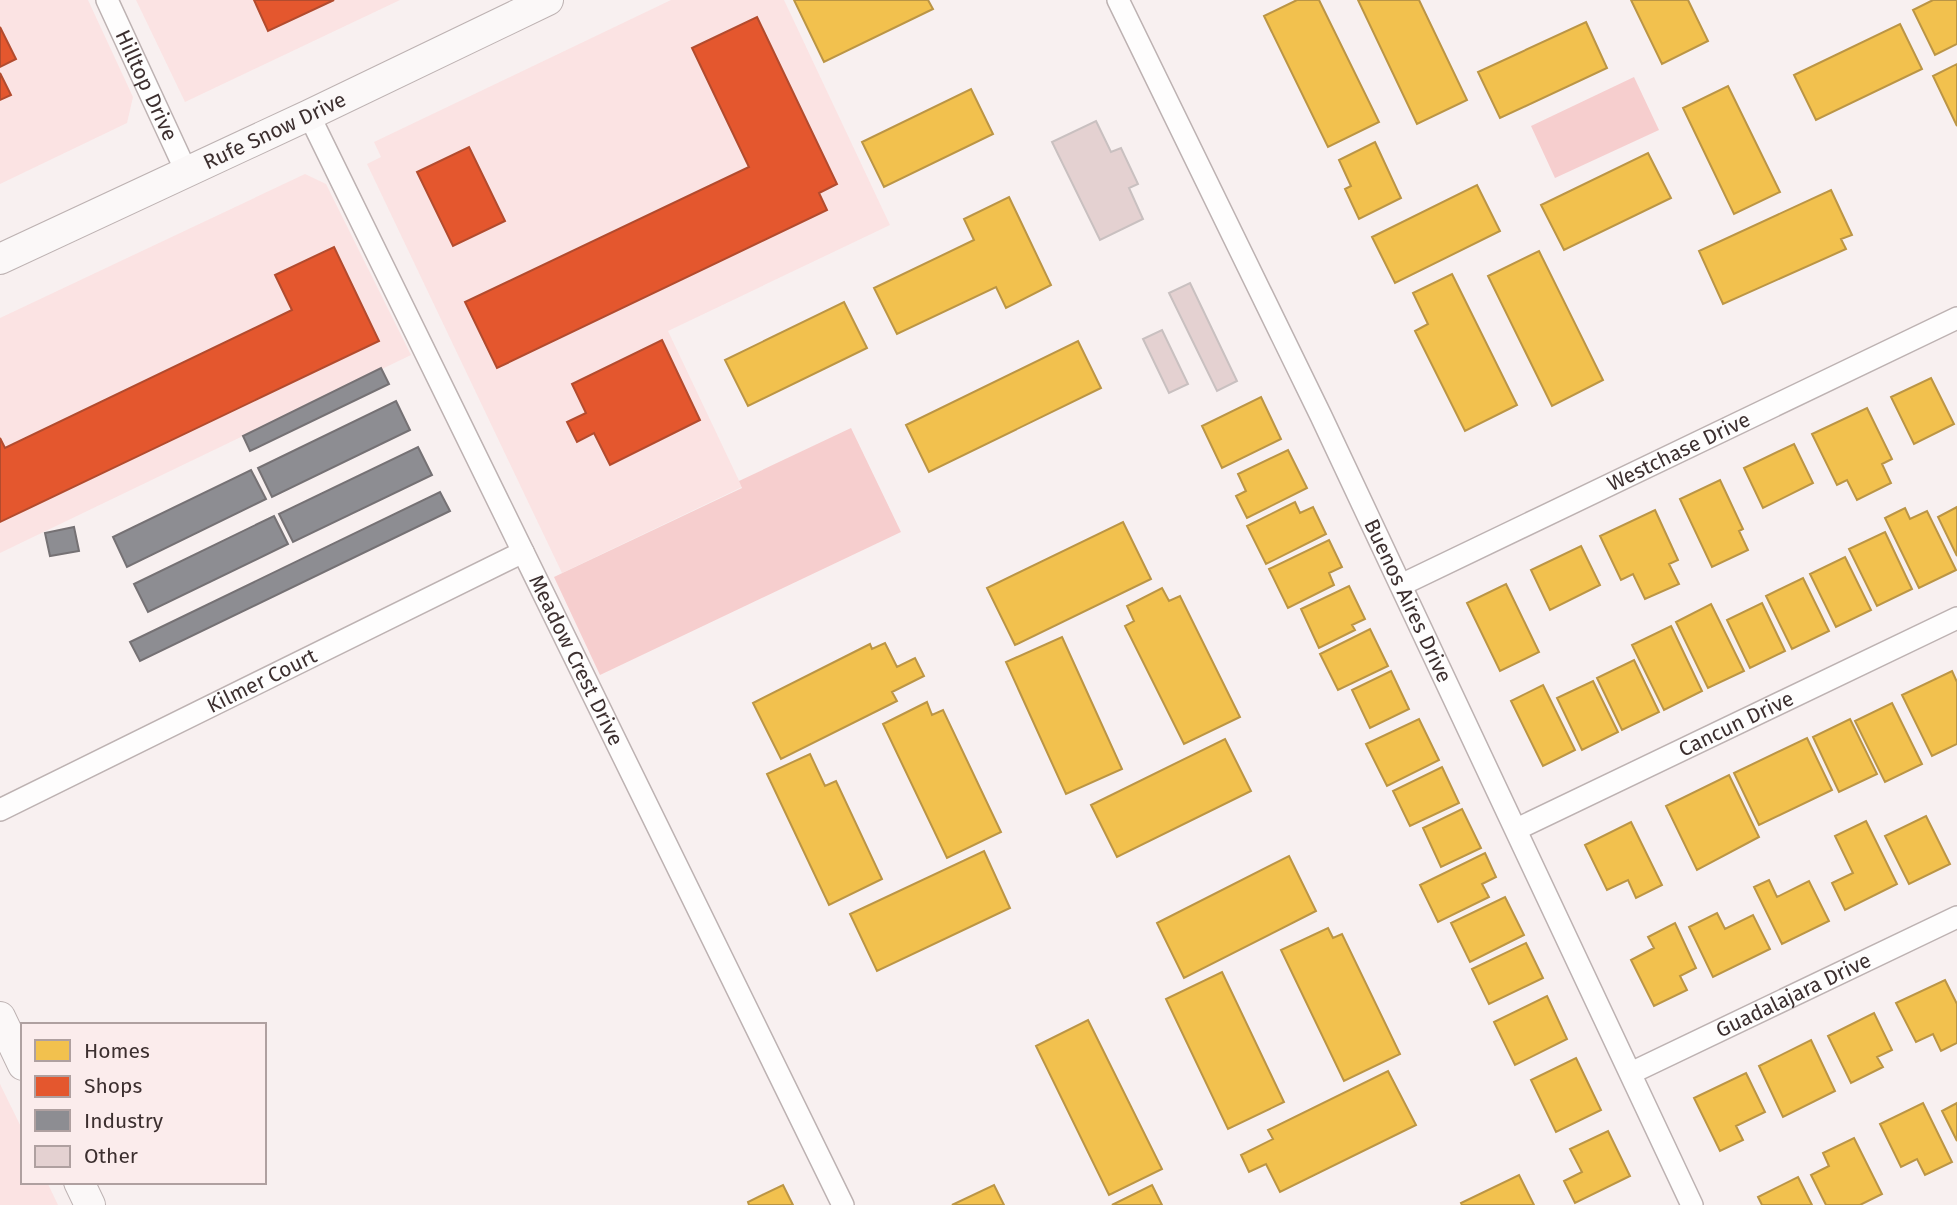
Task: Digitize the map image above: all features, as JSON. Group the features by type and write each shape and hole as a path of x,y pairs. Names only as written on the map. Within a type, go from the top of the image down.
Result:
{"main road":[{"name":"Rufe Snow Drive","path":"0,259 548,0"},
{"path":"0,1017 21,1061"},
{"path":"80,1184 90,1205"}],"street":[{"name":"Hilltop Drive","path":"107,0 186,171"},
{"name":"Buenos Aires Drive","path":"1118,0 1321,416 1692,1205"},
{"name":"Meadow Crest Drive","path":"309,115 843,1205"},
{"name":"Westchase Drive","path":"1401,585 1957,318"},
{"name":"Kilmer Court","path":"0,810 523,552"},
{"name":"Cancun Drive","path":"1517,829 1957,618"},
{"name":"Guadalajara Drive","path":"1630,1073 1957,917"}],"shaded area":[{"path":"0,0 88,0 133,97 127,123 0,184"},
{"path":"136,0 400,0 185,102"},
{"path":"671,0 784,0 890,225 668,331 742,487 562,573 367,164 381,157 374,142"},
{"path":"1634,77 1659,130 1555,178 1531,126"},
{"path":"305,174 326,184 411,355 0,553 0,318"},
{"path":"851,428 901,532 600,675 554,577 742,488 739,481"},
{"path":"0,1084 21,1127 21,1184 48,1184 58,1205 0,1205"}],"building: Homes":[{"path":"794,0 928,0 933,9 824,62"},
{"path":"1297,0 1319,0 1379,122 1328,147 1264,16"},
{"path":"1358,0 1419,0 1467,100 1417,124"},
{"path":"1631,0 1688,0 1708,41 1662,64"},
{"path":"1933,0 1957,0 1957,44 1935,55 1913,10"},
{"path":"1586,22 1607,68 1500,118 1478,72"},
{"path":"1900,24 1922,69 1816,120 1794,75"},
{"path":"1957,64 1957,126 1933,76"},
{"path":"1728,86 1780,192 1734,214 1683,108"},
{"path":"971,89 993,134 884,187 862,142"},
{"path":"1375,142 1401,198 1359,219 1345,189 1351,186 1339,160"},
{"path":"1648,153 1671,198 1564,250 1541,205"},
{"path":"1477,185 1500,231 1395,283 1372,237"},
{"path":"1831,190 1852,235 1841,239 1846,249 1723,304 1699,251"},
{"path":"1009,197 1051,285 1006,308 996,287 897,334 874,288 974,240 964,219"},
{"path":"1539,251 1603,380 1552,406 1488,276"},
{"path":"1452,274 1517,405 1465,431 1415,331 1428,324 1413,293"},
{"path":"844,302 867,348 748,406 725,360"},
{"path":"1078,341 1101,388 929,472 906,425"},
{"path":"1931,378 1954,424 1914,444 1891,397"},
{"path":"1261,397 1281,439 1222,468 1202,426"},
{"path":"1867,408 1892,459 1882,464 1891,483 1857,500 1847,480 1837,485 1812,434"},
{"path":"1794,444 1813,483 1763,508 1744,468"},
{"path":"1288,450 1307,488 1247,518 1236,496 1246,491 1238,474"},
{"path":"1720,480 1743,529 1739,531 1748,550 1712,567 1680,499"},
{"path":"1295,502 1300,513 1313,507 1326,534 1266,564 1247,526"},
{"path":"1957,507 1957,556 1938,517"},
{"path":"1905,508 1910,519 1927,511 1956,570 1919,588 1885,518"},
{"path":"1655,510 1678,560 1669,564 1679,584 1645,599 1633,574 1621,580 1600,536"},
{"path":"1123,522 1151,579 1015,645 987,588"},
{"path":"1885,532 1912,589 1877,606 1849,549"},
{"path":"1329,540 1342,567 1329,573 1334,585 1288,608 1269,569"},
{"path":"1581,546 1600,585 1550,610 1531,570"},
{"path":"1845,557 1871,610 1836,627 1810,574"},
{"path":"1803,578 1829,631 1792,649 1766,596"},
{"path":"1506,584 1539,652 1500,671 1467,603"},
{"path":"1349,586 1365,619 1352,625 1355,630 1319,648 1301,609"},
{"path":"1162,588 1169,601 1180,596 1240,717 1184,744 1125,626 1134,621 1127,606"},
{"path":"1762,603 1785,651 1750,668 1727,620"},
{"path":"1711,604 1744,671 1708,688 1676,622"},
{"path":"1671,626 1702,691 1664,710 1632,645"},
{"path":"1370,629 1388,666 1338,690 1320,654"},
{"path":"1062,637 1122,769 1066,794 1006,662"},
{"path":"885,643 897,667 915,658 924,676 892,692 897,701 781,759 753,703 870,644 872,649"},
{"path":"1634,660 1659,712 1622,730 1597,678"},
{"path":"1391,671 1409,709 1370,728 1352,690"},
{"path":"1952,671 1957,682 1957,744 1932,756 1902,695"},
{"path":"1593,681 1618,732 1582,750 1557,698"},
{"path":"1543,685 1575,750 1543,766 1511,701"},
{"path":"927,702 932,715 943,710 1001,832 947,858 883,724"},
{"path":"1892,703 1922,764 1885,782 1855,721"},
{"path":"1419,719 1439,760 1387,786 1366,744"},
{"path":"1850,719 1877,774 1839,792 1813,737"},
{"path":"1807,738 1832,790 1759,825 1734,773"},
{"path":"1225,739 1251,791 1117,857 1091,805"},
{"path":"810,754 825,786 836,781 882,879 829,905 767,774"},
{"path":"1442,767 1459,803 1410,826 1393,791"},
{"path":"1729,775 1759,837 1697,870 1666,806"},
{"path":"1462,809 1481,848 1441,867 1423,828"},
{"path":"1926,816 1950,864 1909,884 1885,836"},
{"path":"1866,821 1897,884 1845,910 1832,883 1853,873 1835,836"},
{"path":"1631,822 1662,885 1636,898 1628,880 1607,890 1585,845"},
{"path":"984,851 1010,908 877,971 850,914"},
{"path":"1485,853 1496,877 1482,884 1489,897 1438,922 1420,885"},
{"path":"1289,856 1316,911 1184,978 1157,923"},
{"path":"1769,880 1777,897 1809,881 1829,921 1782,944 1754,887"},
{"path":"1505,897 1524,935 1470,962 1451,923"},
{"path":"1717,913 1725,929 1753,915 1770,949 1713,977 1689,927"},
{"path":"1675,923 1696,968 1680,976 1687,990 1654,1006 1631,960 1654,948 1648,937"},
{"path":"1328,928 1333,938 1342,934 1400,1054 1344,1081 1281,950"},
{"path":"1526,943 1543,978 1489,1004 1472,969"},
{"path":"1222,972 1284,1102 1228,1129 1166,999"},
{"path":"1945,980 1957,1004 1957,1043 1941,1051 1933,1034 1916,1042 1896,1003"},
{"path":"1547,996 1567,1039 1515,1065 1494,1022"},
{"path":"1874,1013 1892,1050 1877,1057 1883,1067 1851,1083 1828,1036"},
{"path":"1088,1020 1162,1169 1109,1195 1036,1046"},
{"path":"1811,1040 1835,1091 1783,1117 1759,1066"},
{"path":"1576,1058 1601,1110 1556,1132 1531,1080"},
{"path":"1388,1071 1416,1125 1280,1192 1266,1164 1249,1172 1241,1155 1273,1139 1268,1130"},
{"path":"1746,1073 1765,1112 1736,1126 1743,1140 1720,1151 1694,1098"},
{"path":"1923,1103 1952,1162 1925,1175 1917,1159 1901,1167 1880,1124"},
{"path":"1957,1103 1957,1141 1942,1111"},
{"path":"1608,1131 1630,1176 1575,1203 1564,1181 1582,1172 1570,1149"},
{"path":"1854,1138 1882,1194 1860,1205 1826,1205 1811,1175 1829,1166 1823,1153"},
{"path":"1519,1175 1534,1205 1462,1205 1461,1203"},
{"path":"1798,1177 1812,1205 1762,1205 1758,1197"},
{"path":"783,1185 793,1205 749,1205 748,1202"},
{"path":"994,1185 1004,1205 952,1205"},
{"path":"1152,1185 1162,1205 1112,1205"}],"building: Shops":[{"path":"254,0 334,0 268,31"},
{"path":"757,17 837,184 819,193 827,210 497,368 465,302 749,167 692,48"},
{"path":"0,27 16,59 0,67"},
{"path":"0,73 11,95 0,100"},
{"path":"469,147 505,221 453,246 417,172"},
{"path":"334,247 379,341 0,522 0,438 5,448 292,310 275,275"},
{"path":"662,340 700,420 610,465 594,433 577,442 567,422 586,413 572,384"}],"building: Industry":[{"path":"381,368 389,384 250,451 243,436"},
{"path":"396,401 410,430 272,497 258,468"},
{"path":"418,447 432,475 293,542 279,514"},
{"path":"251,470 266,499 127,567 113,537"},
{"path":"440,492 450,511 140,661 130,642"},
{"path":"274,516 288,544 148,612 134,584"},
{"path":"74,527 79,551 50,556 45,533"}],"building: Other":[{"path":"1096,121 1111,152 1121,148 1138,184 1129,188 1143,219 1100,240 1052,142"},
{"path":"1190,283 1237,381 1217,391 1169,293"},
{"path":"1162,330 1188,384 1169,393 1143,339"}]}
